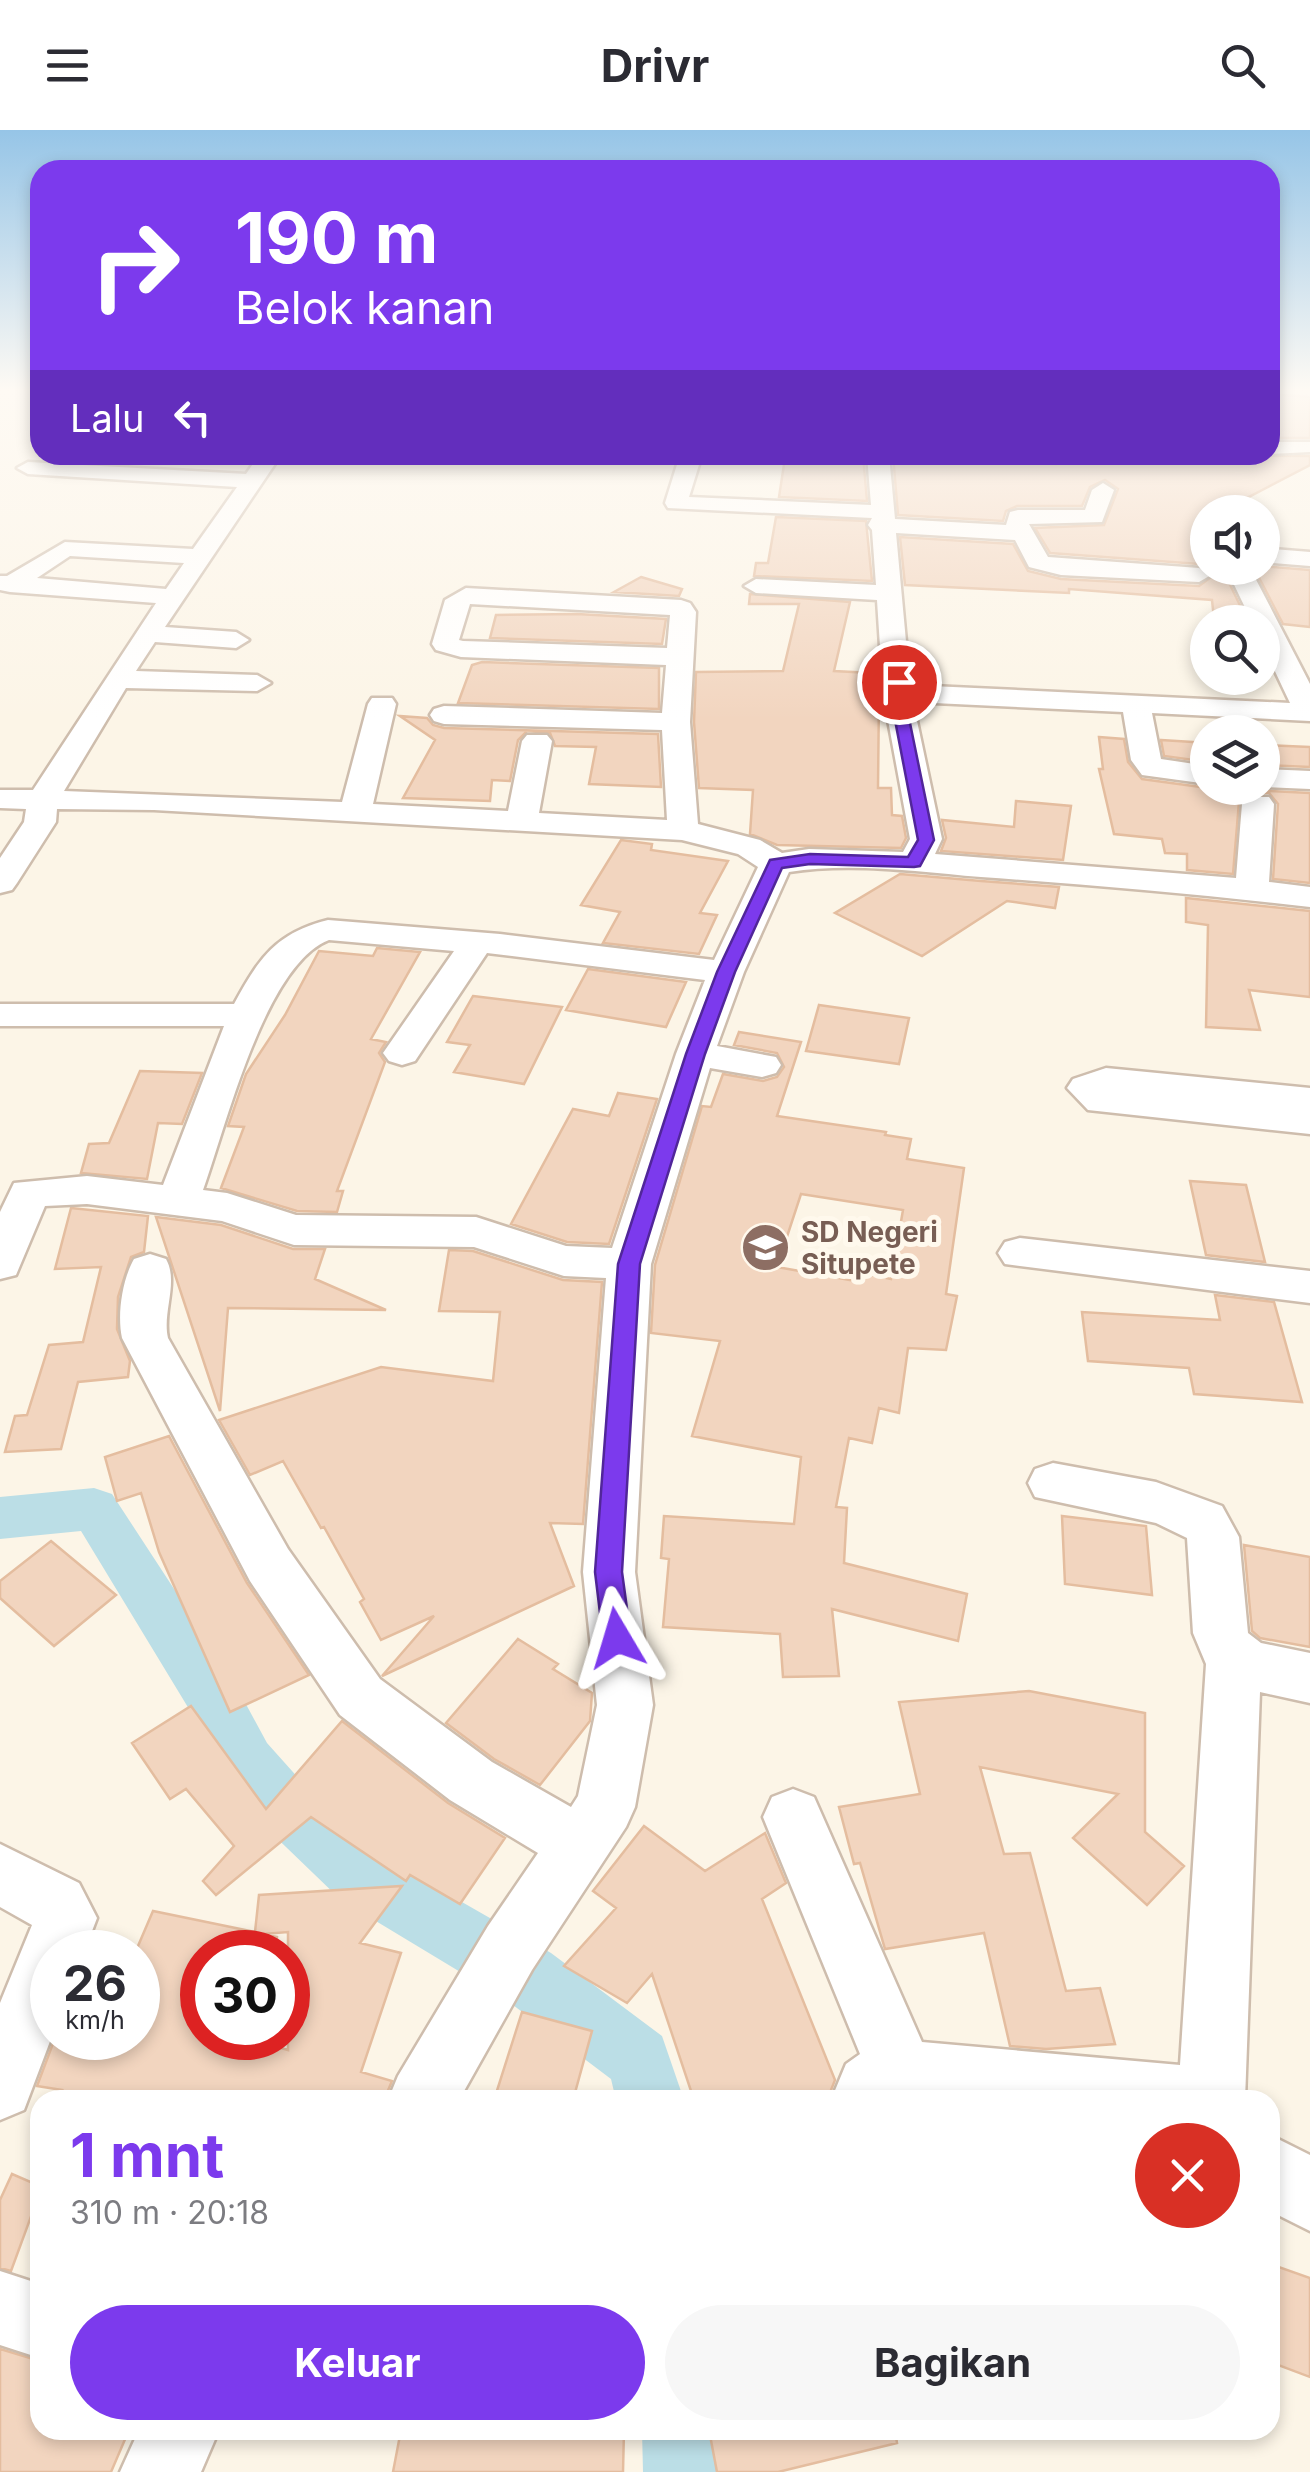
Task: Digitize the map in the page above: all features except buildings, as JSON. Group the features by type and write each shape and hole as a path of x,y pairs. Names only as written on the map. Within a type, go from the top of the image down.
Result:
{"street":[{"path":"0,883 40,822 42,801 237,502 221,501"},
{"path":"676,501 1024,533"},
{"path":"880,501 898,688 926,840 914,862"},
{"path":"1099,501 1094,517 1018,516 1016,522 1038,562 1190,574"},
{"path":"5,584 66,549 202,557"},
{"path":"1280,556 1310,558"},
{"path":"5,584 174,597"},
{"path":"1247,585 1307,704"},
{"path":"756,586 888,592"},
{"path":"680,657 461,649 445,644 458,600 466,596 672,605 684,612 676,722 682,830"},
{"path":"148,634 236,640"},
{"path":"118,679 257,684"},
{"path":"898,688 1307,704"},
{"path":"1088,695 1136,704 1307,704"},
{"path":"355,812 382,704"},
{"path":"1136,704 1146,760 1153,768 1190,773"},
{"path":"444,715 676,722"},
{"path":"522,820 538,740"},
{"path":"1280,787 1310,780"},
{"path":"0,799 154,801 682,830 749,847 776,864 810,859 914,862 1310,897"},
{"path":"1252,890 1259,805"},
{"path":"427,2090 510,1948 577,1843 605,1807 625,1704 609,1572 629,1264 695,1054 726,972 776,864"},
{"path":"177,1202 247,1015 293,942 310,933 328,930 477,943 726,972"},
{"path":"402,1053 477,943"},
{"path":"0,1015 247,1015"},
{"path":"695,1054 762,1065"},
{"path":"1310,1100 1106,1080 1087,1088 1102,1101 1310,1121"},
{"path":"1,1272 0,1256 29,1193 87,1190 226,1207 294,1230 476,1232 564,1260 629,1264"},
{"path":"1020,1252 1310,1287"},
{"path":"150,1270 142,1324 145,1338 269,1565 360,1697 391,1725 471,1781 577,1843"},
{"path":"1054,1484 1178,1509 1201,1518 1213,1533 1221,1645 1234,1660 1254,1668 1310,1678"},
{"path":"1212,2090 1234,1660"},
{"path":"793,1817 884,2087 956,2090"},
{"path":"0,1874 58,1905 66,1918 62,1930"},
{"path":"0,2086 30,2011"},
{"path":"1280,2176 1310,2196"},
{"path":"0,2308 30,2318"},
{"path":"159,2472 176,2440"}],"waterway":[{"path":"0,1518 94,1509 209,1691 247,1762 280,1801 363,1879 528,1976 639,2059 647,2090"},
{"path":"680,2440 682,2472"}],"place":[{"name":"SD Negeri Situpete","path":"766,1248"}],"route":[{"path":"617,1638 609,1572 629,1264 695,1054 726,972 776,864 810,859 914,862 926,840 897,694 899,682"}]}
